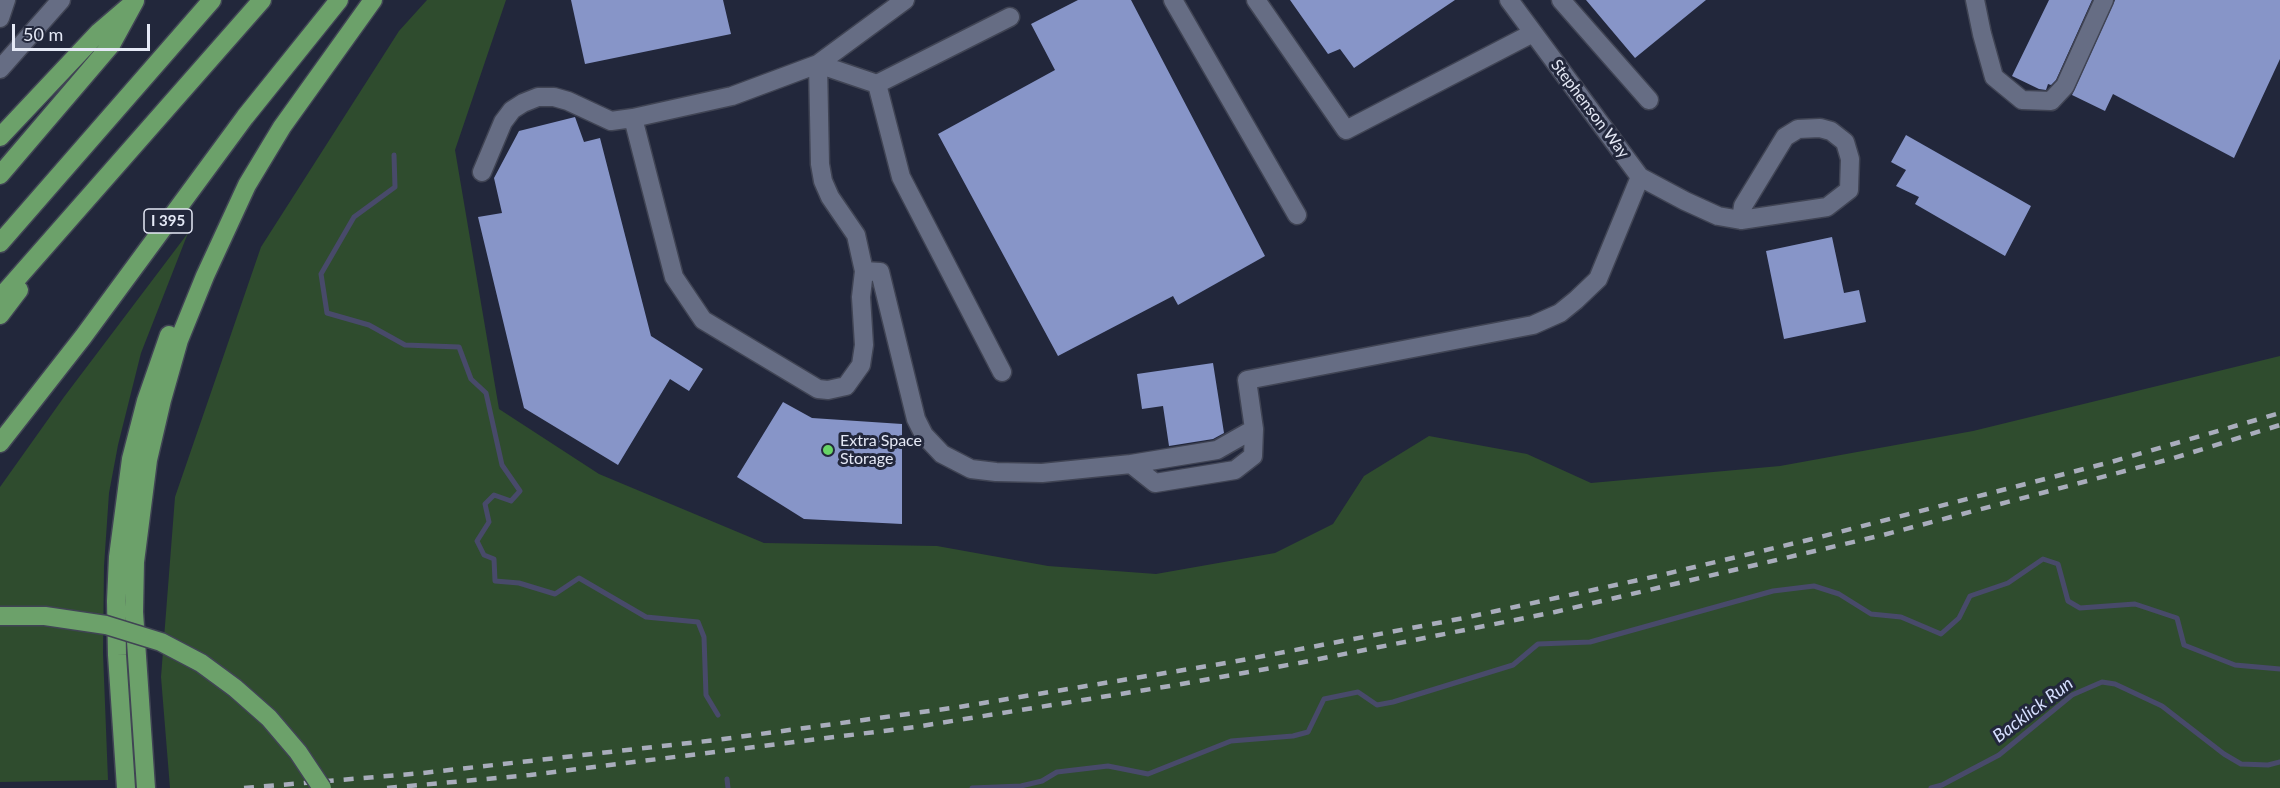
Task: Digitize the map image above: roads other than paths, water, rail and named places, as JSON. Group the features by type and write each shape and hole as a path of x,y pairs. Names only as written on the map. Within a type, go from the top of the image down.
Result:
{"highway":[{"path":"0,243 212,0"},
{"path":"0,298 262,0"},
{"name":"I 395","path":"0,443 83,337 245,117 339,0"},
{"path":"146,788 134,612 135,562 148,460 162,399 179,340 205,276 247,186 282,127 373,0"},
{"path":"0,137 99,32 135,1"},
{"path":"0,175 111,45 135,1"},
{"path":"0,315 83,204"},
{"path":"126,788 116,601 118,557 131,459 146,401 192,281 233,215"},
{"path":"0,616 45,616 106,625 161,642 201,663 235,688 269,718 298,752 322,788"}],"street":[{"path":"0,18 6,0"},
{"path":"1,65 61,0"},
{"path":"482,172 503,122 512,110 530,100 554,97 611,121 732,96 818,64 905,0"},
{"path":"1173,0 1297,215"},
{"path":"1256,0 1346,130 1533,33"},
{"name":"Stephenson Way","path":"1509,0 1640,177 1718,216 1742,220"},
{"path":"1561,0 1649,100"},
{"path":"1975,0 1995,77 2022,100 2051,101 2065,86 2104,0"},
{"path":"818,64 877,84 1010,17"},
{"path":"633,118 674,277 702,320 818,389 840,388 846,386 854,377 861,364 864,345 861,297 864,272 856,235 830,197 823,181 820,164 818,64"},
{"path":"877,84 901,177 1002,372"},
{"path":"1820,128 1831,131 1845,142 1850,159 1849,190 1827,207 1742,220 1743,206 1785,137 1798,129 1820,128"},
{"path":"1131,464 1155,483 1235,470 1253,456 1254,429 1247,381 1533,325 1560,313 1598,279 1640,177"},
{"path":"864,272 880,272 916,418 924,435 942,454 971,469 1042,473 1177,459 1217,450 1254,429"}],"waterway":[{"path":"394,155 395,187 354,217 321,274 327,313 369,325 405,345 459,347 471,379 486,393 502,465 520,491 511,501 494,495 485,504 489,522 477,541 484,555 494,559 495,581 519,583 555,594 579,578 646,617 698,622 704,637 706,695 718,715"},
{"path":"972,788 1021,786 1042,781 1057,772 1108,766 1148,774 1231,741 1293,736 1308,732 1324,699 1358,692 1377,705 1393,702 1513,665 1538,644 1590,642 1773,591 1814,586 1839,594 1871,614 1901,617 1941,634 1959,618 1970,596 2008,583 2043,559 2058,564 2068,601 2080,608 2135,604 2177,618 2184,645 2235,665 2280,669"},
{"name":"Backlick Run","path":"1931,788 1942,785 1999,755 2072,695 2102,682 2115,684 2162,706 2224,754 2241,764 2268,765 2280,762"},
{"path":"727,779 728,788"}],"railway":[{"path":"244,788 423,773 716,740 959,707 1232,662 1464,618 1657,576 1808,540 2111,462 2280,413"},
{"path":"387,788 530,775 915,727 1299,663 1555,612 1883,535 2174,458 2280,425"}],"place":[{"name":"Extra Space Storage","path":"828,450"}]}
